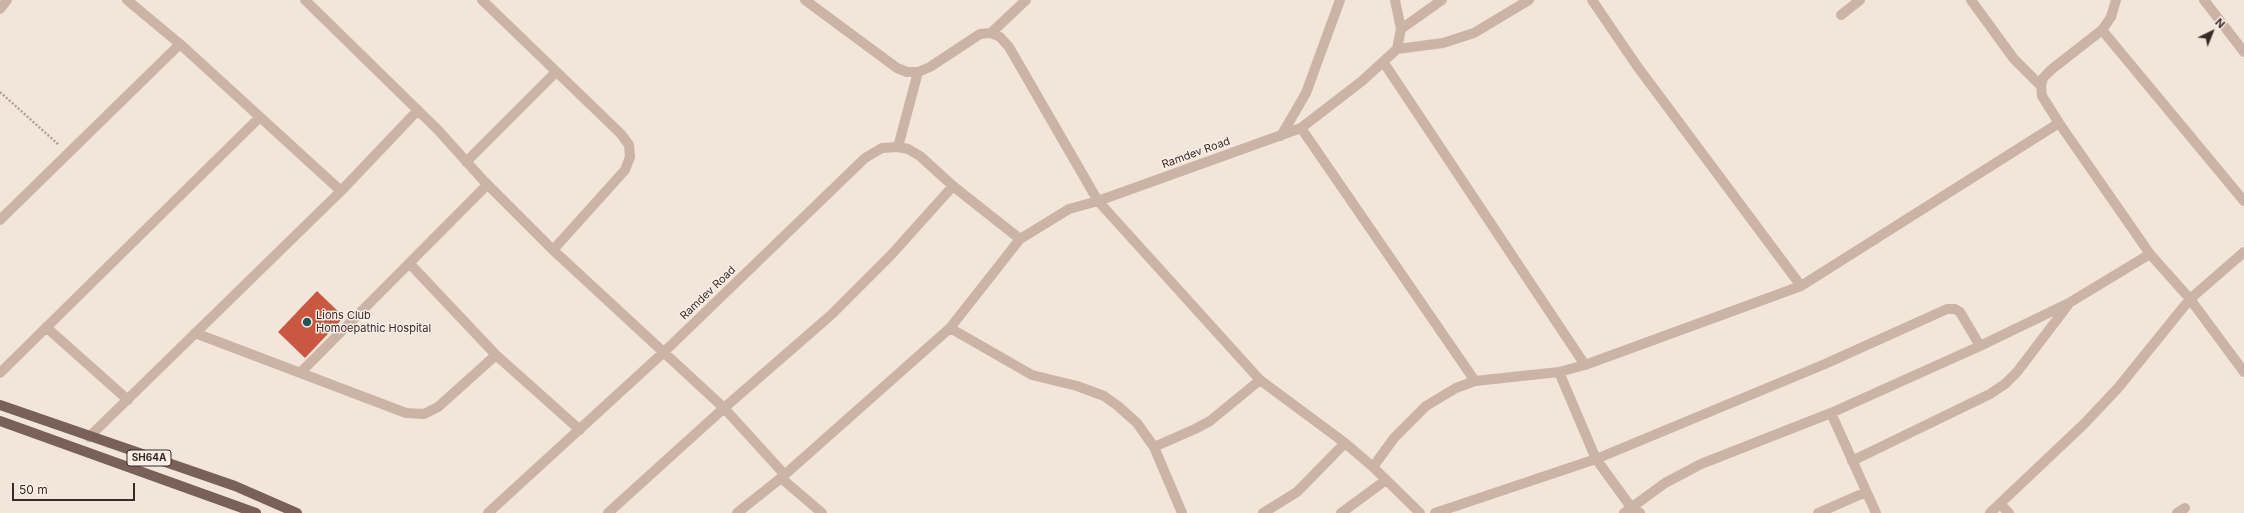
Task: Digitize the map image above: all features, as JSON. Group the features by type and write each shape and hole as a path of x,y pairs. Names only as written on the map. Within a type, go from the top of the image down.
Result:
{"main road":[{"name":"SH64A","path":"0,406 235,486 297,513"},
{"name":"SH64A","path":"0,421 256,513"}],"street":[{"path":"0,9 7,0"},
{"path":"127,0 180,44 342,192"},
{"path":"305,0 418,110 487,185 553,250 724,408 783,477 822,513"},
{"path":"482,0 621,134 629,145 630,157 625,170 553,250"},
{"path":"805,0 897,68 907,72 918,72 930,67 970,39 980,34 991,33 1000,37 1009,48 1098,201 1260,380 1373,467 1414,511"},
{"path":"991,33 1026,0"},
{"path":"1281,136 1306,93 1340,0"},
{"path":"1395,0 1401,29 1397,49 1443,43 1474,33 1529,0"},
{"path":"1401,29 1442,0"},
{"path":"1592,0 1637,66 1801,286"},
{"path":"1841,15 1860,0"},
{"path":"1971,0 2014,59 2041,86"},
{"path":"2116,0 2111,17 2102,30 2052,69 2043,78 2041,86 2042,96 2059,123 2150,254 2190,299 2244,372"},
{"path":"2204,0 2244,52"},
{"path":"2102,30 2244,201"},
{"path":"0,220 180,44"},
{"name":"Ramdev Road","path":"488,513 664,352 866,158 882,148 898,147 908,149 920,156 953,186 1020,239 1069,209 1098,201 1301,128 1384,63 1397,49"},
{"path":"1384,63 1585,365"},
{"path":"466,162 556,72"},
{"path":"898,147 918,72"},
{"path":"89,437 342,192 418,110"},
{"path":"0,373 260,117"},
{"path":"1373,467 1394,438 1426,406 1456,388 1475,381 1559,372 1585,365 1801,286 2059,123"},
{"path":"1301,128 1475,381"},
{"path":"300,373 487,185"},
{"path":"608,513 830,315 892,254 953,186"},
{"path":"737,513 783,477 950,328 1020,239"},
{"path":"1990,513 2084,424 2118,388 2190,299 2244,252"},
{"path":"1559,372 1596,459 1632,511 1665,483 1701,464 1831,413 1980,346 2069,303 2150,254"},
{"path":"410,264 496,355 580,430"},
{"path":"1852,461 1990,394 2004,384 2017,372 2069,303"},
{"path":"1435,513 1596,459 1825,364 1947,309 1955,309 1960,312 1980,346"},
{"path":"46,327 128,400"},
{"path":"950,328 1032,375 1078,386 1104,396 1136,423 1154,447 1180,512"},
{"path":"195,334 406,414 424,414 438,407 496,355"},
{"path":"1154,447 1195,430 1210,421 1260,380"},
{"path":"1831,413 1876,513"},
{"path":"1263,513 1297,492 1345,444"},
{"path":"1341,513 1386,480"},
{"path":"1818,513 1866,492"},
{"path":"2000,504 2009,513"}],"path":[{"path":"0,92 68,153"}],"building":[{"path":"317,291 344,317 305,358 278,332"}],"place":[{"name":"Lions Club Homoepathic Hospital","path":"307,322"}]}
